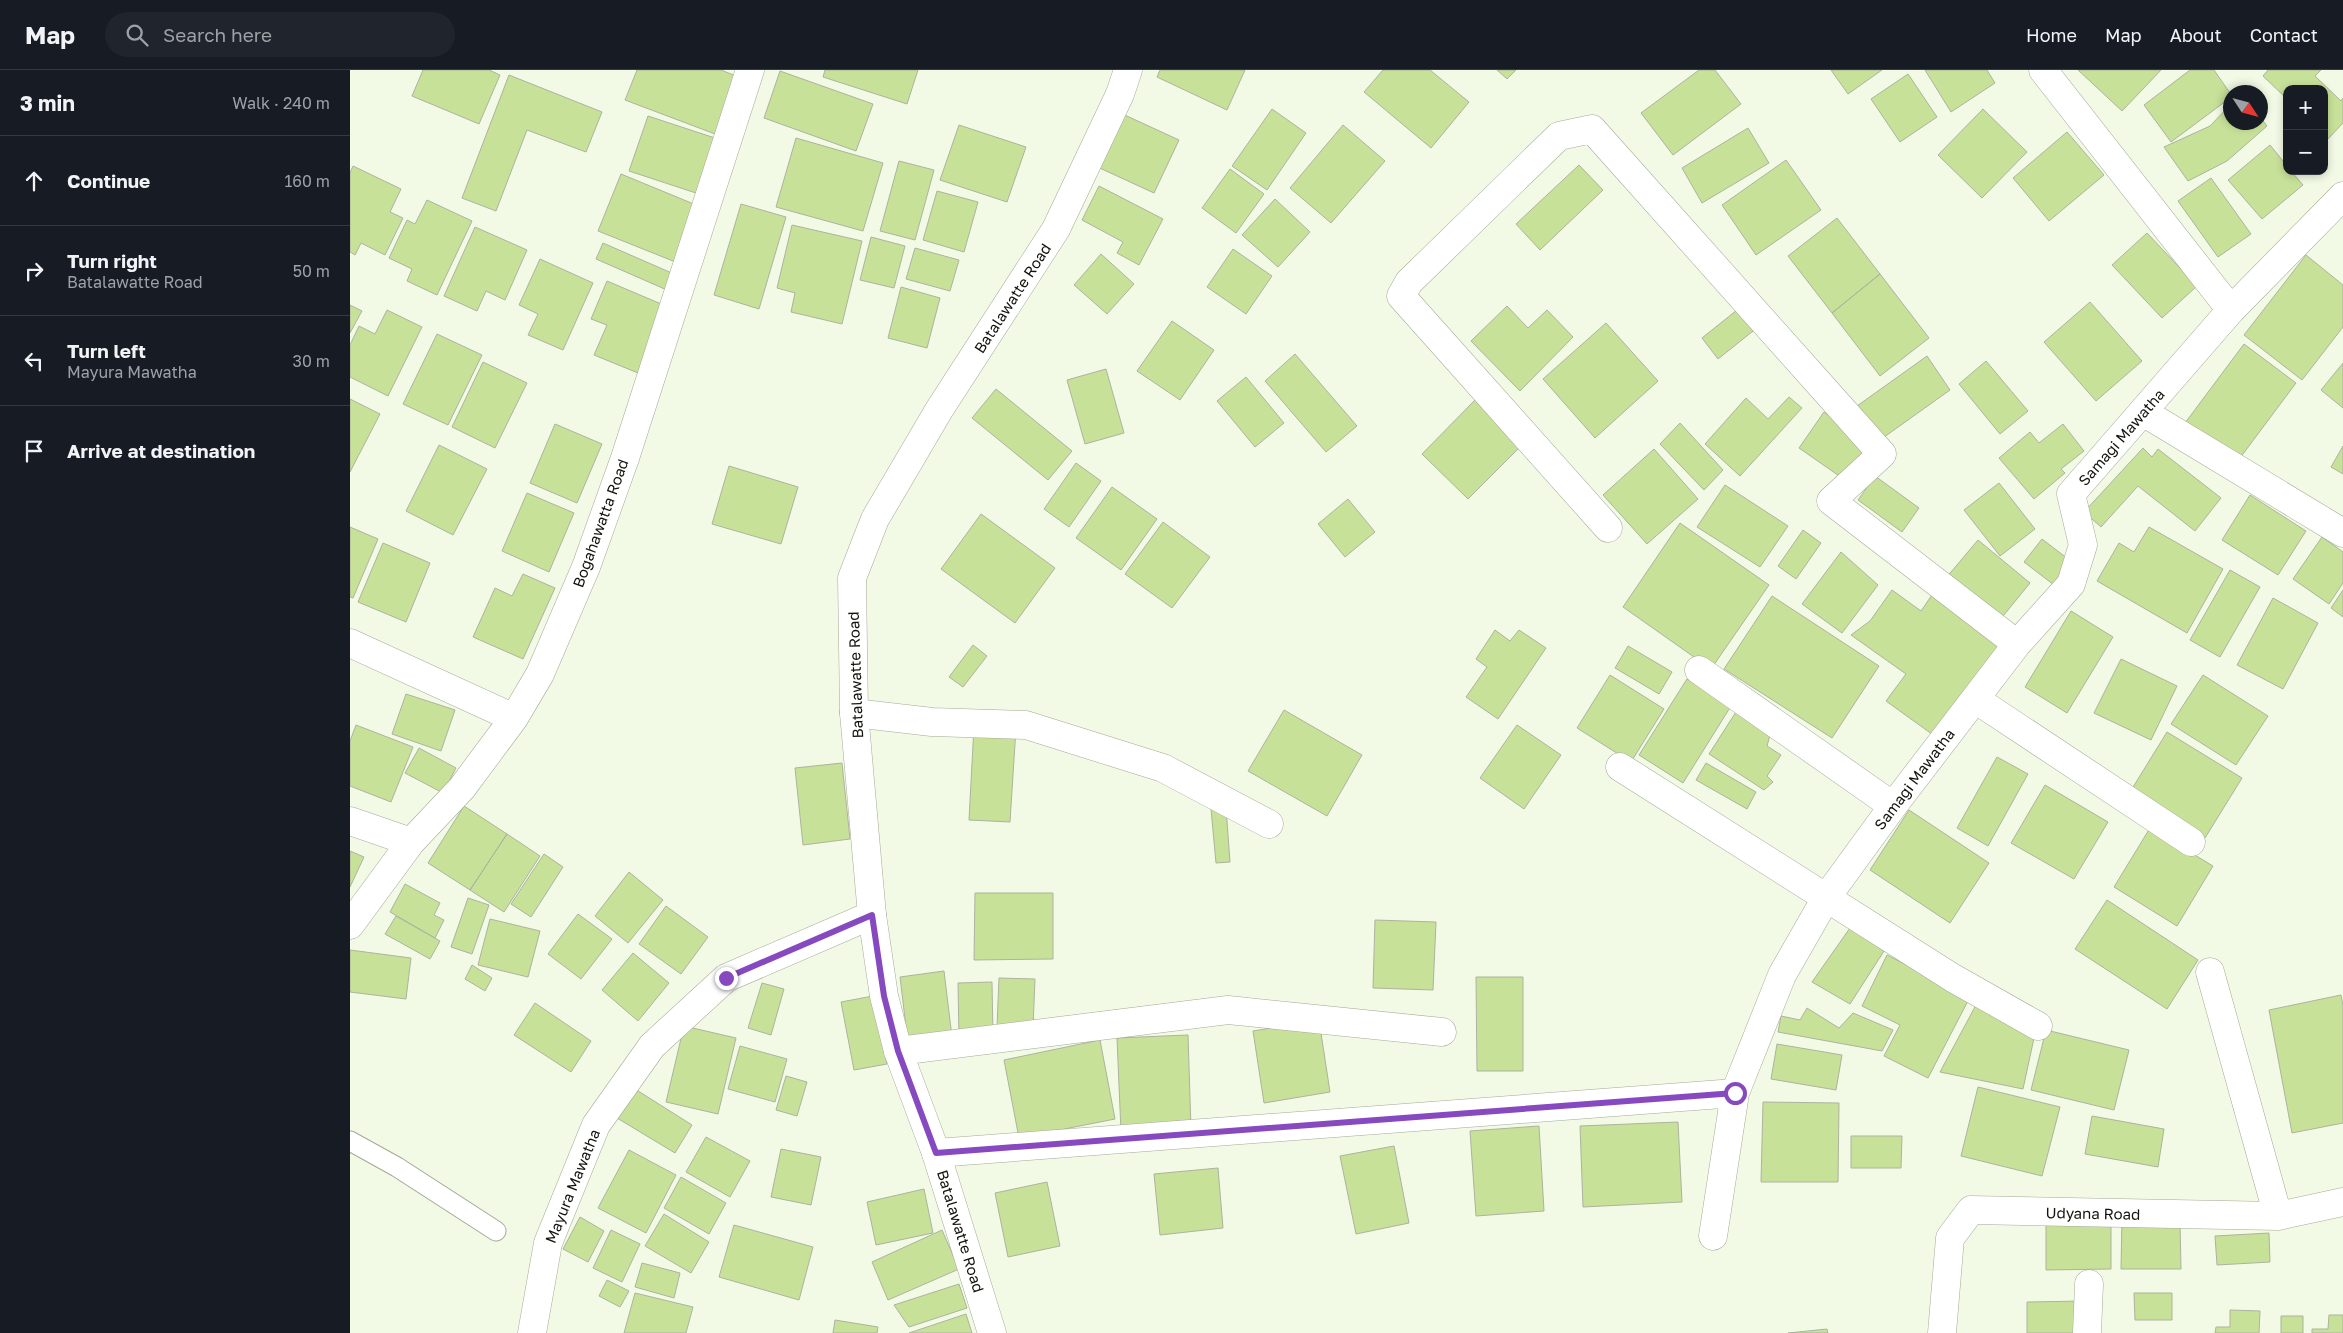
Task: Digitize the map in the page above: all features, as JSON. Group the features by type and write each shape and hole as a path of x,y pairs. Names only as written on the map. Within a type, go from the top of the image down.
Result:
{"street":[{"name":"Bogahawatta Road","path":"350,924 411,842 462,788 514,718 540,674 586,567 625,458 750,70"},
{"name":"Batalawatte Road","path":"992,1333 936,1153 898,1051 884,996 872,915 854,713 852,578 875,519 939,410 1056,230 1120,94 1128,70"},
{"path":"2043,70 2231,310"},
{"path":"1608,528 1401,296 1409,282 1559,136 1592,129 1882,454 1831,501 2017,644"},
{"name":"Samagi Mawatha","path":"1713,1236 1735,1093 1782,975 1826,898 1893,806 2017,644 2071,584 2083,545 2071,494 2231,310 2343,196"},
{"path":"2143,412 2343,532"},
{"path":"350,643 514,718"},
{"path":"1699,670 1893,806"},
{"path":"1975,699 2190,842"},
{"path":"854,713 932,722 1026,725 1163,768 1269,824"},
{"path":"1620,767 1952,978 2038,1026"},
{"path":"350,821 411,842"},
{"name":"Mayura Mawatha","path":"532,1333 548,1243 596,1125 652,1046 726,978 872,915"},
{"path":"2210,972 2278,1216"},
{"path":"898,1051 1228,1010 1442,1032"},
{"path":"936,1153 1735,1093"},
{"name":"Udyana Road","path":"1942,1333 1950,1238 1971,1210 2278,1216 2343,1202"},
{"path":"2087,1333 2089,1284"}],"lane":[{"path":"350,1141 397,1166 496,1231"}],"building":[{"path":"423,70 489,70 500,75 479,124 412,96"},
{"path":"637,70 721,70 736,76 715,134 625,100"},
{"path":"825,70 918,70 907,104 823,77"},
{"path":"1160,70 1245,70 1227,110 1157,77"},
{"path":"1383,70 1430,70 1469,102 1431,148 1364,92"},
{"path":"1497,70 1516,70 1507,79"},
{"path":"1699,70 1715,70 1741,104 1673,155 1641,113"},
{"path":"1831,70 1882,70 1848,94"},
{"path":"1925,70 1987,70 1995,83 1951,112"},
{"path":"2078,70 2161,70 2122,111"},
{"path":"2190,70 2214,70 2224,85 2223,103 2171,142 2144,105"},
{"path":"2268,70 2321,70 2315,76 2324,85 2283,85 2283,95 2263,76"},
{"path":"780,71 873,104 856,151 764,118"},
{"path":"1908,74 1937,117 1900,142 1871,99"},
{"path":"509,75 602,112 586,152 527,130 496,211 462,198"},
{"path":"2328,88 2341,101 2343,98 2343,123 2328,139"},
{"path":"1272,109 1306,133 1267,190 1232,166"},
{"path":"1983,109 2027,152 1982,198 1938,155"},
{"path":"1116,111 1179,140 1154,193 1091,164"},
{"path":"2223,112 2223,130 2262,130 2227,161 2188,181 2164,147 2210,126"},
{"path":"648,116 718,139 699,194 629,171"},
{"path":"959,125 1026,147 1007,202 940,180"},
{"path":"1343,125 1385,161 1331,223 1290,188"},
{"path":"1748,128 1769,163 1702,203 1682,168"},
{"path":"2067,132 2104,175 2049,221 2013,178"},
{"path":"796,138 883,163 863,231 776,207"},
{"path":"2270,145 2283,161 2283,175 2294,175 2303,185 2262,219 2228,180"},
{"path":"1786,160 1821,210 1756,255 1722,205"},
{"path":"899,161 934,170 915,240 880,231"},
{"path":"1579,165 1603,190 1540,250 1516,224"},
{"path":"353,166 401,189 390,212 403,218 385,255 361,243 355,255 350,252 350,173"},
{"path":"1230,169 1264,194 1236,233 1202,208"},
{"path":"621,174 701,207 678,263 598,231"},
{"path":"2211,178 2251,234 2218,257 2178,201"},
{"path":"1099,186 1163,219 1139,265 1117,253 1123,242 1082,220"},
{"path":"937,191 978,202 964,252 923,240"},
{"path":"1275,199 1310,232 1278,267 1242,235"},
{"path":"427,200 472,221 437,295 407,281 412,269 389,258 407,220 415,224"},
{"path":"741,204 786,217 759,309 714,295"},
{"path":"1837,218 1880,274 1832,313 1788,256"},
{"path":"792,225 862,241 842,324 791,312 795,293 777,288"},
{"path":"475,227 527,250 505,300 486,291 477,311 444,296"},
{"path":"2147,233 2197,286 2162,318 2112,265"},
{"path":"871,237 905,246 894,288 860,280"},
{"path":"603,243 674,274 667,290 596,259"},
{"path":"915,248 959,260 950,291 906,279"},
{"path":"1233,249 1272,276 1246,314 1207,287"},
{"path":"1101,254 1134,284 1107,314 1074,285"},
{"path":"2306,255 2343,285 2343,327 2302,380 2244,335"},
{"path":"540,259 593,283 563,350 528,335 538,314 519,305"},
{"path":"1880,274 1929,338 1880,376 1832,313"},
{"path":"607,281 666,306 638,373 594,355 607,325 591,319"},
{"path":"901,287 940,298 927,348 888,338"},
{"path":"2090,302 2142,361 2096,401 2044,342"},
{"path":"350,305 362,311 350,333"},
{"path":"1507,306 1528,328 1547,310 1573,337 1520,391 1471,341"},
{"path":"387,310 422,327 388,396 350,377 350,345 359,326 375,334"},
{"path":"1737,310 1753,331 1718,359 1702,338"},
{"path":"1172,321 1214,350 1180,400 1137,371"},
{"path":"1606,323 1658,381 1595,438 1543,379"},
{"path":"437,334 482,355 448,425 403,404"},
{"path":"2244,344 2296,383 2237,462 2185,423"},
{"path":"1295,354 1357,426 1326,452 1265,381"},
{"path":"1927,356 1950,390 1880,440 1857,406"},
{"path":"1986,361 2028,411 2000,434 1959,384"},
{"path":"483,362 527,383 495,448 452,427"},
{"path":"2343,363 2343,408 2321,390"},
{"path":"1106,369 1124,433 1085,444 1067,380"},
{"path":"1246,377 1284,423 1255,447 1217,401"},
{"path":"996,389 1072,451 1048,480 972,418"},
{"path":"1789,397 1802,408 1740,476 1705,444 1746,398 1768,419"},
{"path":"350,399 380,414 350,472"},
{"path":"1476,399 1523,444 1468,499 1422,454"},
{"path":"1824,412 1869,444 1845,480 1799,448"},
{"path":"1680,423 1723,470 1704,490 1660,444"},
{"path":"555,424 602,444 577,503 530,483"},
{"path":"2063,424 2084,451 2061,469 2065,473 2034,499 1999,458 2030,432 2039,443"},
{"path":"439,445 487,469 453,535 406,511"},
{"path":"2343,446 2343,474 2331,467"},
{"path":"2143,448 2152,457 2158,449 2221,498 2195,531 2138,486 2101,527 2084,512"},
{"path":"1654,449 1698,499 1647,544 1603,495"},
{"path":"1076,463 1101,481 1069,527 1044,509"},
{"path":"729,466 798,487 781,544 712,524"},
{"path":"1875,476 1919,508 1902,532 1858,500"},
{"path":"1999,483 2035,529 2000,556 1964,510"},
{"path":"1725,485 1788,526 1760,567 1697,527"},
{"path":"1112,487 1157,519 1121,570 1076,538"},
{"path":"527,493 574,513 549,572 502,551"},
{"path":"2250,495 2306,531 2278,575 2222,540"},
{"path":"1348,499 1375,532 1345,557 1318,524"},
{"path":"981,514 1055,568 1015,623 941,569"},
{"path":"1163,522 1210,557 1172,608 1125,574"},
{"path":"1680,523 1769,585 1711,669 1623,607"},
{"path":"350,527 378,539 353,598 350,597"},
{"path":"2149,527 2223,569 2187,633 2097,581 2119,543 2134,552"},
{"path":"1803,530 1821,543 1796,579 1778,566"},
{"path":"2322,537 2343,552 2343,583 2329,604 2293,579"},
{"path":"2042,539 2072,562 2054,585 2024,562"},
{"path":"1978,540 2030,583 1999,621 1946,578"},
{"path":"383,543 430,563 406,622 358,602"},
{"path":"1841,552 1878,585 1842,633 1802,604"},
{"path":"2230,570 2260,587 2220,657 2190,640"},
{"path":"523,574 555,588 523,659 473,637 495,588 512,596"},
{"path":"1892,590 1921,611 1934,592 2004,641 1936,737 1886,701 1906,674 1851,635 1870,621"},
{"path":"2343,590 2343,617 2331,608"},
{"path":"1772,596 1879,666 1832,738 1724,669"},
{"path":"2273,598 2318,623 2283,689 2237,665"},
{"path":"2071,611 2113,637 2067,713 2025,687"},
{"path":"1495,630 1510,641 1519,630 1546,648 1498,719 1466,697 1487,667 1476,659"},
{"path":"973,645 987,656 963,687 949,677"},
{"path":"1628,646 1672,672 1659,694 1615,668"},
{"path":"2121,659 2177,686 2151,740 2094,713"},
{"path":"1610,675 1664,709 1631,762 1577,728"},
{"path":"2203,675 2268,716 2236,765 2171,724"},
{"path":"1687,679 1731,706 1683,783 1639,755"},
{"path":"406,694 455,710 441,751 392,734"},
{"path":"1284,710 1362,755 1327,816 1248,771"},
{"path":"1736,712 1770,735 1767,746 1781,755 1767,776 1773,782 1764,790 1709,754"},
{"path":"356,725 413,747 391,802 350,786 350,741"},
{"path":"1517,725 1561,755 1524,809 1480,778"},
{"path":"974,726 1016,728 1010,822 969,820"},
{"path":"2167,732 2242,778 2205,838 2130,792"},
{"path":"419,748 456,768 443,793 405,773"},
{"path":"1997,757 2028,774 1988,846 1957,828"},
{"path":"842,763 850,839 803,845 795,768"},
{"path":"1706,763 1756,792 1747,809 1696,780"},
{"path":"2045,785 2108,822 2074,879 2011,843"},
{"path":"464,806 507,834 470,890 428,863"},
{"path":"1226,808 1230,862 1216,863 1211,809"},
{"path":"1909,810 1989,863 1950,923 1870,870"},
{"path":"2150,828 2213,866 2177,926 2114,887"},
{"path":"507,834 540,856 504,912 470,890"},
{"path":"350,851 364,857 350,887"},
{"path":"544,854 563,867 531,917 511,904"},
{"path":"629,872 663,900 628,943 595,916"},
{"path":"405,884 440,903 434,915 444,920 435,938 390,912"},
{"path":"975,893 1053,893 1053,959 974,960"},
{"path":"468,898 489,905 472,954 451,947"},
{"path":"2107,900 2198,960 2167,1009 2075,949"},
{"path":"666,906 708,937 681,974 639,944"},
{"path":"578,914 612,939 581,979 548,954"},
{"path":"396,916 440,941 430,959 385,934"},
{"path":"490,919 540,931 528,977 478,965"},
{"path":"1375,920 1436,922 1433,990 1373,988"},
{"path":"1850,928 1884,951 1850,1004 1812,982"},
{"path":"350,950 411,958 406,999 350,992"},
{"path":"633,953 669,983 638,1021 602,990"},
{"path":"1887,955 1970,997 1928,1078 1884,1056 1900,1025 1862,1006"},
{"path":"472,965 492,978 485,991 465,979"},
{"path":"944,971 952,1037 908,1043 900,977"},
{"path":"1476,977 1523,977 1523,1071 1477,1071"},
{"path":"999,978 1035,979 1033,1028 997,1027"},
{"path":"992,982 993,1037 959,1037 958,983"},
{"path":"762,983 784,989 771,1035 748,1028"},
{"path":"2341,995 2343,1006 2343,1123 2292,1133 2269,1010"},
{"path":"873,996 887,1064 854,1070 841,1002"},
{"path":"535,1003 591,1041 571,1072 514,1035"},
{"path":"1976,1005 2034,1038 2023,1089 1940,1072"},
{"path":"1807,1008 1839,1028 1853,1013 1893,1030 1882,1051 1778,1032 1781,1016 1800,1020"},
{"path":"1319,1020 1330,1092 1264,1103 1253,1031"},
{"path":"684,1026 736,1038 718,1114 666,1102"},
{"path":"2046,1030 2129,1050 2114,1110 2031,1090"},
{"path":"1188,1035 1191,1129 1121,1132 1117,1038"},
{"path":"1100,1040 1115,1119 1019,1138 1004,1060"},
{"path":"1777,1044 1842,1055 1836,1090 1771,1079"},
{"path":"740,1046 787,1059 775,1102 728,1089"},
{"path":"786,1076 807,1082 797,1116 776,1110"},
{"path":"1978,1087 2060,1107 2042,1176 1961,1156"},
{"path":"635,1089 692,1125 675,1153 617,1118"},
{"path":"1763,1102 1839,1103 1838,1182 1761,1182"},
{"path":"2092,1116 2164,1129 2158,1167 2085,1154"},
{"path":"1678,1122 1682,1202 1583,1207 1580,1126"},
{"path":"1539,1126 1544,1211 1476,1216 1470,1131"},
{"path":"1851,1136 1902,1136 1901,1168 1851,1168"},
{"path":"706,1137 750,1161 730,1197 686,1172"},
{"path":"1394,1146 1409,1223 1356,1234 1340,1156"},
{"path":"781,1149 821,1157 811,1205 771,1197"},
{"path":"629,1150 676,1175 646,1233 598,1208"},
{"path":"1218,1168 1223,1228 1160,1235 1154,1174"},
{"path":"681,1177 726,1203 709,1234 664,1208"},
{"path":"1047,1182 1060,1246 1008,1257 995,1193"},
{"path":"924,1189 933,1233 876,1245 867,1202"},
{"path":"664,1214 709,1242 691,1273 645,1246"},
{"path":"2122,1216 2180,1223 2181,1269 2121,1269"},
{"path":"580,1217 604,1231 588,1262 563,1249"},
{"path":"2111,1222 2111,1269 2046,1270 2046,1223"},
{"path":"734,1225 813,1247 799,1300 719,1277"},
{"path":"611,1230 640,1244 622,1282 593,1268"},
{"path":"942,1230 959,1269 888,1300 872,1262"},
{"path":"2269,1233 2270,1262 2217,1265 2215,1236"},
{"path":"642,1263 680,1273 674,1298 635,1287"},
{"path":"607,1280 629,1291 620,1307 599,1296"},
{"path":"959,1284 967,1308 909,1327 894,1305"},
{"path":"635,1293 693,1307 686,1333 624,1333"},
{"path":"2134,1293 2172,1293 2172,1320 2135,1320"},
{"path":"2084,1301 2084,1333 2027,1333 2027,1302"},
{"path":"2230,1310 2260,1311 2259,1333 2215,1333 2216,1327 2230,1327"},
{"path":"966,1314 972,1333 909,1333"},
{"path":"2329,1315 2343,1315 2343,1333 2312,1333 2312,1329 2328,1329"},
{"path":"2281,1316 2303,1316 2303,1333 2281,1333"},
{"path":"835,1320 878,1327 877,1333 833,1333"},
{"path":"1827,1329 1828,1333 1788,1333"}],"route":[{"path":"726,978 872,915 884,996 898,1051 936,1153 1735,1093"}]}
